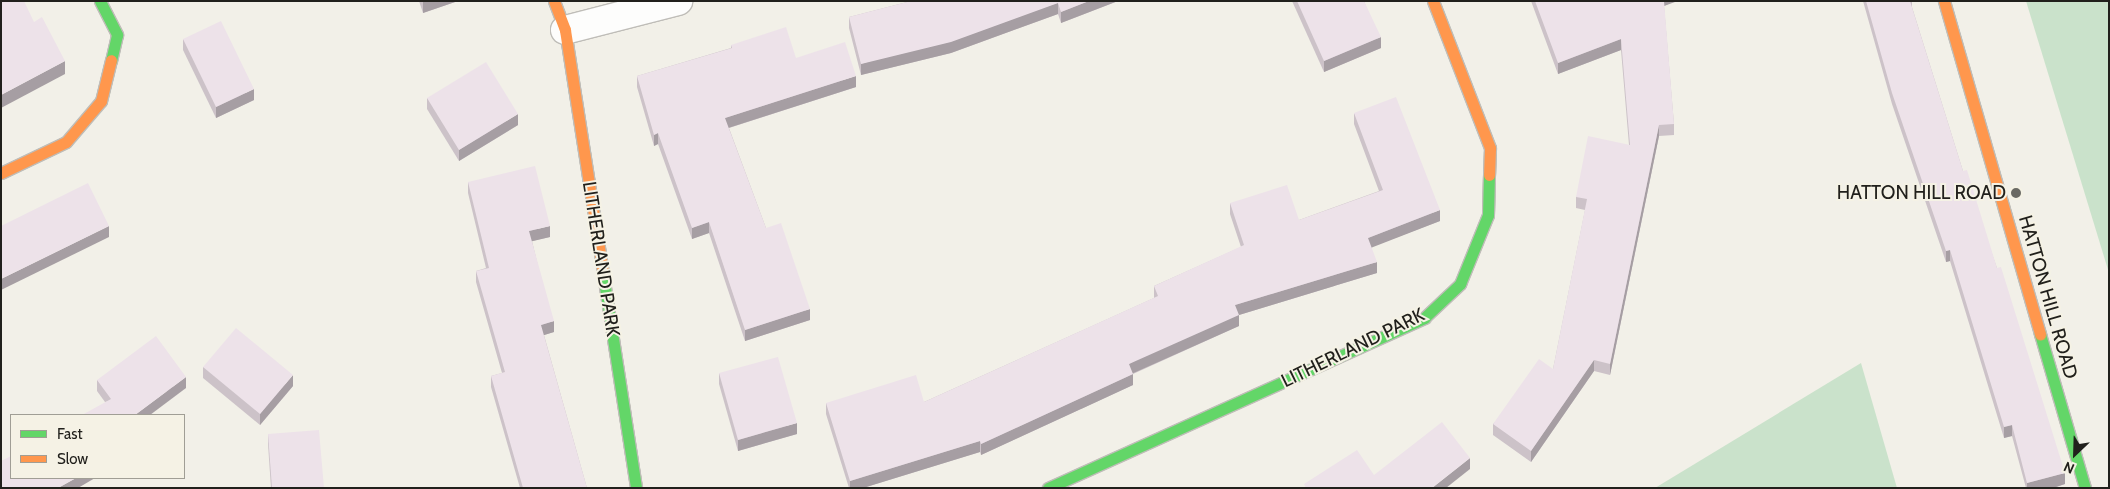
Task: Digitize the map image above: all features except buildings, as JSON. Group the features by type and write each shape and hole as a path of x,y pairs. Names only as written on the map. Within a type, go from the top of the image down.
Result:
{"street":[{"path":"1,173 66,142 101,101 117,35 100,1"},
{"name":"LITHERLAND PARK","path":"554,1 565,30 636,488"},
{"path":"565,30 678,1"},
{"name":"LITHERLAND PARK","path":"1048,488 1424,318 1460,284 1488,215 1490,148 1433,1"},
{"name":"HATTON HILL ROAD","path":"1944,1 2085,488"}],"green space":[{"path":"2026,1 2109,1 2109,273"},
{"path":"1861,363 1897,488 1655,488"}],"traffic: fast":[{"path":"100,1 117,35 111,60"},
{"path":"1048,488 1424,318 1460,284 1488,215 1489,175"},
{"path":"603,274 636,488"},
{"path":"2040,334 2085,488"}],"traffic: slow":[{"path":"554,1 565,30 603,274"},
{"path":"1433,1 1490,148 1489,175"},
{"path":"1944,1 2040,334"},
{"path":"1,173 66,142 101,101 111,60"}],"place":[{"name":"HATTON HILL ROAD","path":"2016,193"}]}
